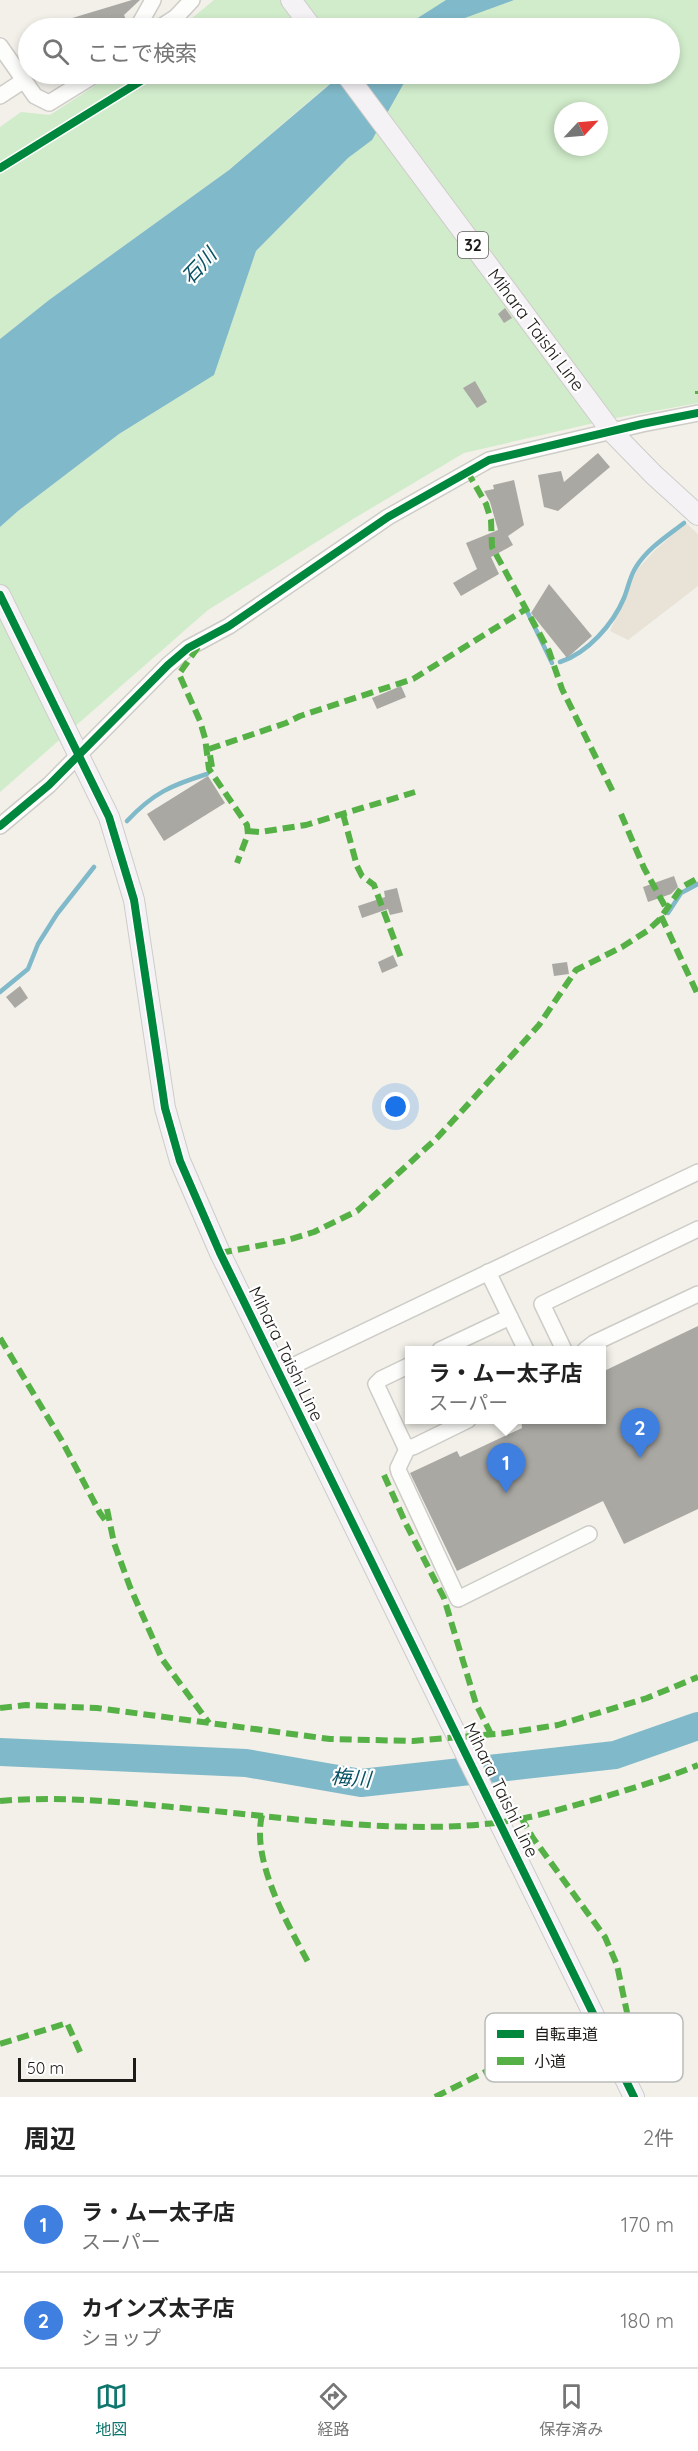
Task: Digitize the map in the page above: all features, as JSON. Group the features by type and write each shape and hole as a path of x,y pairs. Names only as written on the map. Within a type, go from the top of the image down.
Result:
{"main road":[{"path":"291,0 304,18"},
{"name":"Mihara Taishi Line","path":"353,84 606,424 654,475 698,515"},
{"name":"Mihara Taishi Line","path":"0,595 109,817 134,900 165,1108 180,1161 220,1253 593,2013"},
{"name":"Mihara Taishi Line","path":"627,2082 634,2097"}],"street":[{"path":"143,18 153,0"},
{"path":"174,18 192,0"},
{"path":"0,46 18,73"},
{"path":"0,96 18,84"},
{"path":"25,84 35,96 49,103 80,84"},
{"path":"0,826 49,785 75,750 188,648 229,626 388,517 489,460 606,424 698,413"},
{"path":"278,1372 698,1172"},
{"path":"562,1346 542,1304 698,1229"},
{"path":"488,1272 524,1346"},
{"path":"590,1346 698,1294"},
{"path":"448,1346 510,1317"},
{"path":"405,1367 381,1379 376,1384 403,1443 408,1447 413,1447 458,1424"},
{"path":"408,1447 398,1468 399,1472 458,1599 589,1534"}],"shaded area":[{"path":"686,523 698,534 698,586 628,640 610,631 637,570 654,551"}],"green space":[{"path":"214,0 698,0 698,403 616,418 464,453 208,610 0,792 0,527 119,434 213,375 256,251 348,158 371,140 327,86 229,170 49,300 0,339 0,127 21,112 50,115 98,84 680,84 680,18 192,18"}],"water":[{"path":"446,0 514,0 465,18 418,18"},
{"name":"石川","path":"330,84 403,84 372,140 348,158 256,251 214,375 119,434 0,527 0,339 49,300 229,170"}],"building":[{"path":"132,0 140,0 124,15 125,18 72,18"},
{"path":"505,308 512,318 504,323 498,314"},
{"path":"475,381 487,402 477,408 463,388"},
{"path":"598,453 610,467 558,511 544,507 538,475 561,471 564,482"},
{"path":"514,480 524,525 508,536 513,545 491,557 499,574 461,596 453,583 477,569 466,543 498,530 490,502 484,491 494,489 493,485"},
{"path":"549,584 592,636 567,658 531,613"},
{"path":"401,686 406,697 377,709 372,698"},
{"path":"208,776 225,803 164,841 147,814"},
{"path":"674,876 678,887 671,894 648,902 643,887"},
{"path":"397,888 403,912 390,915 388,909 362,918 358,906 385,897 384,891"},
{"path":"393,955 398,966 382,973 378,962"},
{"path":"567,962 569,974 554,976 552,964"},
{"path":"20,986 28,998 15,1008 6,997"},
{"path":"698,1326 698,1509 624,1544 603,1501 457,1571 410,1473 457,1451 460,1457 522,1428 522,1424 606,1424 606,1370"}],"waterway":[{"path":"560,662 590,645 613,618 624,598 632,574 641,560 684,523"},
{"path":"526,609 552,663"},
{"path":"127,821 146,803 164,791 207,774"},
{"path":"0,992 28,969 38,944 57,914 94,867"},
{"path":"668,913 681,893 698,884"},
{"name":"梅川","path":"0,1752 246,1763 361,1783 615,1755 698,1726"}],"marked path":[{"path":"467,471 486,504 491,520 492,547 549,651 562,689 614,794"},
{"path":"212,767 209,749 413,679 526,609"},
{"path":"198,647 179,674 200,721 209,769 247,825 248,834 237,863"},
{"path":"247,831 260,832 306,825 415,792"},
{"path":"343,814 357,866 362,876 374,885 401,958"},
{"path":"621,814 644,868 666,908"},
{"path":"220,1253 284,1241 314,1232 357,1211 437,1138 472,1100 539,1025 576,970 622,947 647,931 659,920 682,887 698,878"},
{"path":"661,916 698,995"},
{"path":"0,1338 62,1441 108,1524"},
{"path":"384,1475 444,1598 476,1704 491,1734"},
{"path":"107,1509 114,1543 130,1587 162,1659 209,1723"},
{"path":"0,1708 26,1705 97,1708 330,1739 413,1741 506,1733 558,1725 647,1698 698,1677"},
{"path":"0,1801 76,1800 353,1824 467,1826 513,1820 555,1811 671,1776 698,1765"},
{"path":"262,1815 260,1833 266,1871 281,1910 308,1962"},
{"path":"522,1819 533,1838 605,1937 617,1965 627,2013"},
{"path":"0,2044 67,2023 81,2054"},
{"path":"435,2097 485,2072"}],"cycle path":[{"path":"0,168 136,84"},
{"path":"0,826 49,785 168,665 188,648 229,626 388,517 489,460 698,413"},
{"path":"0,595 109,817 134,900 165,1108 180,1161 220,1253 593,2013"},
{"path":"627,2082 634,2097"}],"place":[{"name":"カインズ太子店","path":"640,1458"},
{"name":"ラ・ムー太子店","path":"506,1493"}]}
